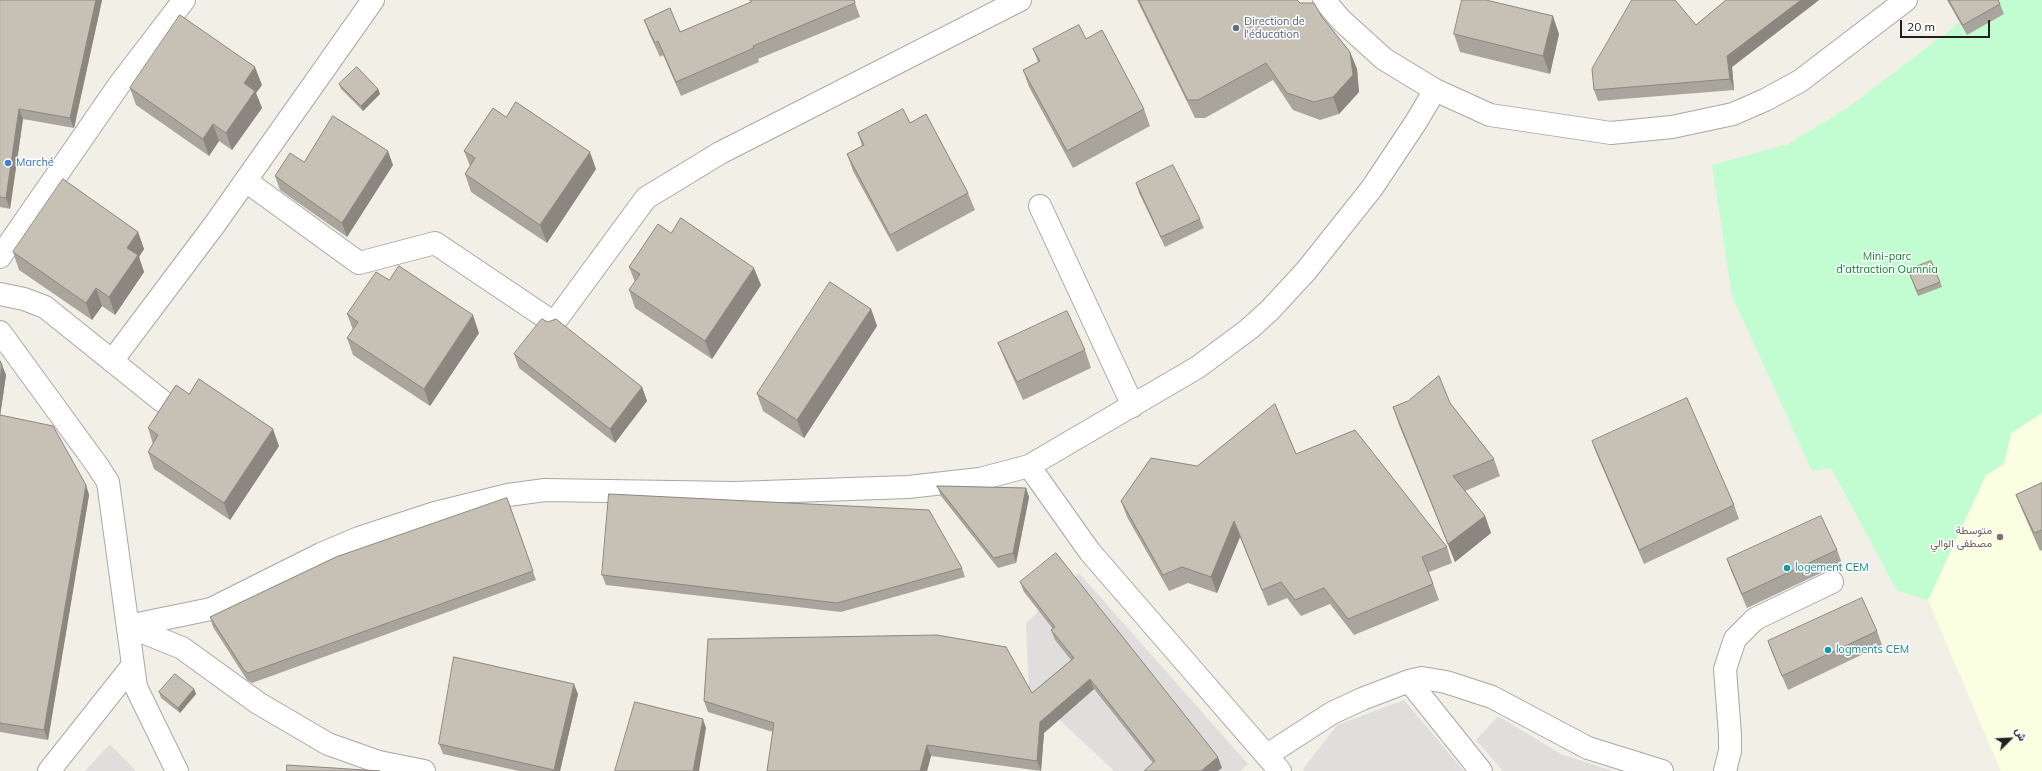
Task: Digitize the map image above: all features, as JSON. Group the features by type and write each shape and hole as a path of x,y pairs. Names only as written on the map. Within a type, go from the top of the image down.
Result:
{"street":[{"path":"0,257 119,85 184,0"},
{"path":"112,361 216,224 373,0"},
{"path":"246,181 359,263 435,243 554,324 646,198 720,153 1020,0"},
{"path":"1324,0 1341,20 1384,58 1435,90 1490,115 1611,133 1672,127 1733,114 1765,100 1800,81 1906,0"},
{"path":"128,626 211,609 321,554 359,538 435,513 508,495 545,490 735,493 908,487 980,479 1029,466 1198,367 1249,329 1270,310 1306,271 1372,188 1435,90"},
{"path":"1040,206 1133,406"},
{"path":"0,294 24,299 44,307 162,401"},
{"path":"0,332 108,482 136,687 177,771"},
{"path":"1029,466 1090,552 1273,766 1332,713 1409,680 1422,678 1492,696 1588,748 1662,771"},
{"path":"1725,771 1730,751 1730,735 1725,669 1736,639 1755,619 1832,582"},
{"path":"128,626 182,648 258,703 328,744 379,762 424,771"},
{"path":"49,771 133,665"},
{"path":"1409,680 1481,771"}],"shaded area":[{"name":"متوسطة مصطفى الوالي","path":"2042,413 2042,771 2001,771 1928,600 1986,475 2004,464 2011,433"},
{"path":"1079,573 1248,764 1240,771 1114,771 1029,691 1026,623"},
{"path":"1404,700 1464,771 1304,771 1303,769 1337,725"},
{"path":"1498,716 1561,754 1613,771 1503,771 1476,740"},
{"path":"110,744 136,771 85,771"}],"green space":[{"name":"Mini-parc d’attraction Oumnia","path":"1989,0 2042,0 2042,413 2011,433 2004,464 1986,475 1928,600 1897,591 1831,468 1812,471 1732,296 1712,165 1788,144 1850,106"}],"building":[{"path":"0,0 96,0 70,118 19,109 6,198 0,197"},
{"path":"750,0 854,0 855,3 753,46 754,48 676,82 658,41 655,43 644,20 670,8 680,32 751,2"},
{"path":"1139,0 1297,0 1300,3 1314,3 1322,17 1350,52 1353,75 1333,97 1314,102 1287,93 1266,63 1198,100 1188,100"},
{"path":"1462,0 1486,0 1553,16 1543,56 1454,34"},
{"path":"1632,0 1675,0 1696,25 1726,0 1801,0 1727,56 1730,79 1594,90 1592,69"},
{"path":"1949,0 1998,0 2000,4 1963,25"},
{"path":"180,15 255,67 244,83 255,91 226,133 213,124 203,139 130,88"},
{"path":"1079,25 1086,39 1102,30 1144,109 1067,151 1023,70 1040,61 1033,49"},
{"path":"357,67 378,89 361,106 339,84"},
{"path":"516,102 590,152 540,225 465,174 475,158 464,151 493,108 506,117"},
{"path":"903,109 910,123 926,114 968,193 890,235 847,154 864,145 858,133"},
{"path":"333,116 388,151 342,223 275,176 290,153 304,162"},
{"path":"1173,165 1200,219 1161,237 1136,183"},
{"path":"63,179 138,232 127,248 138,255 109,297 96,288 86,303 13,252"},
{"path":"681,218 754,268 705,341 629,290 640,274 629,267 658,224 671,233"},
{"path":"1931,261 1940,282 1917,291 1908,270"},
{"path":"399,266 473,315 424,389 347,338 358,322 347,314 376,272 389,280"},
{"path":"830,282 871,309 797,420 757,394"},
{"path":"1067,311 1085,350 1017,382 998,343"},
{"path":"542,319 548,322 556,319 642,387 610,429 514,354"},
{"path":"0,361 2,365 0,382"},
{"path":"1439,376 1450,403 1494,459 1453,476 1485,516 1448,544 1393,407 1408,401"},
{"path":"199,379 273,429 224,503 148,452 158,435 148,428 176,385 189,394"},
{"path":"1687,398 1734,505 1639,550 1592,441"},
{"path":"1275,404 1296,454 1355,430 1447,547 1422,557 1433,584 1348,619 1324,588 1295,600 1281,582 1262,590 1234,521 1211,577 1182,567 1163,575 1121,501 1151,458 1197,466"},
{"path":"0,415 53,426 86,485 44,730 0,723"},
{"path":"2042,483 2042,530 2034,533 2016,495"},
{"path":"937,486 1026,488 1013,553 994,558"},
{"path":"609,494 929,510 962,568 837,603 602,575"},
{"path":"507,498 533,571 248,673 244,670 210,617 336,557"},
{"name":"logement CEM","path":"1821,516 1837,550 1742,594 1727,559"},
{"path":"1056,553 1218,757 1201,771 1144,771 1155,761 1090,679 1040,722 1037,761 927,745 920,771 767,771 774,723 704,701 708,639 937,635 1006,647 1032,693 1074,658 1051,630 1055,627 1020,582"},
{"path":"1862,598 1877,631 1782,676 1768,641"},
{"path":"454,657 574,684 554,770 439,744"},
{"path":"175,674 194,689 178,708 159,692"},
{"path":"635,702 703,719 693,771 615,771"},
{"path":"287,765 380,771 287,771"}],"place":[{"name":"Direction de l'éducation","path":"1236,28"},
{"name":"Marché","path":"8,163"},
{"name":"متوسطة مصطفى الوالي","path":"2000,537"},
{"name":"logement CEM","path":"1787,568"},
{"name":"logments CEM","path":"1828,650"}]}
